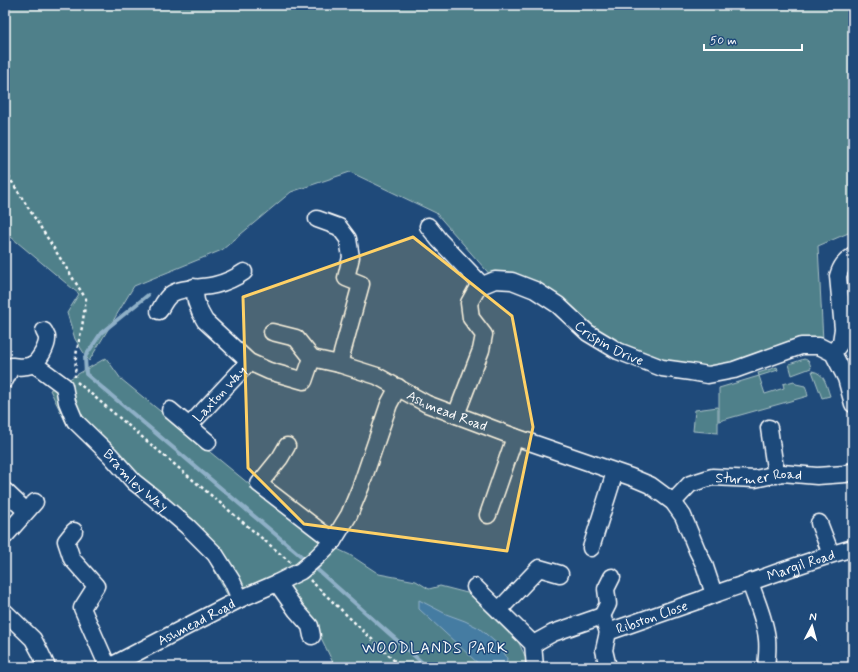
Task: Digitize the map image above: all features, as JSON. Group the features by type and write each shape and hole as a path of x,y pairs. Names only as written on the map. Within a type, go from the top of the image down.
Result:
{"street":[{"path":"317,219 339,227 348,239 351,257 346,278 361,284 339,364"},
{"path":"428,226 439,240 482,285 478,287 469,303 471,318 484,335 482,350 456,415"},
{"path":"853,256 845,261 840,268 838,276 843,329 840,342 833,353 846,378 853,404"},
{"path":"159,311 170,295 181,290 214,285 233,280 244,272"},
{"name":"Crispin Drive","path":"482,285 495,280 512,281 535,290 558,305 588,333 618,351 662,368 708,375 734,370 801,346 819,346 833,353"},
{"name":"Laxton Way","path":"194,287 196,301 205,321 249,362 270,371 304,381 312,358"},
{"path":"5,380 12,366 24,367 33,364 39,358 45,349 47,338 44,331"},
{"path":"272,332 296,338 312,358 339,364 377,376 398,387"},
{"name":"Laxton Way","path":"190,425 249,362"},
{"name":"Bramley Way","path":"33,364 64,386 67,402 75,421 110,455 134,482 154,497 188,527 215,554 232,580 240,599"},
{"name":"Ashmead Road","path":"108,667 133,661 178,630 240,599 277,583 307,566 333,541 348,515 361,486 389,404 398,387 427,404 650,485 673,502 683,516 704,564 714,594"},
{"name":"Laxton Way","path":"170,410 190,425 208,442"},
{"path":"769,428 776,474"},
{"path":"488,515 515,437"},
{"path":"288,446 259,484 333,541"},
{"path":"591,548 615,472"},
{"name":"Sturmer Road","path":"673,502 690,484 712,477 755,479 782,473 817,476 853,472"},
{"path":"5,491 30,507 5,536"},
{"path":"819,523 831,554"},
{"path":"74,531 66,541 72,559 96,586 82,608 108,667"},
{"name":"Margil Road","path":"750,582 853,548"},
{"path":"499,610 539,568 560,574"},
{"path":"602,616 608,604 606,589 612,577"},
{"path":"714,594 750,582 764,622 767,639 766,667"},
{"path":"277,583 296,610 310,626 312,636"},
{"path":"475,587 533,644 535,667"},
{"name":"Ribston Close","path":"533,644 552,633 602,616 608,632 714,594"},
{"path":"5,612 32,639 47,667"},
{"path":"608,632 604,650 608,667"}],"path":[{"path":"5,170 86,299 76,355 75,380 307,566 401,667"}],"highlighted area":[{"path":"413,237 512,316 533,427 507,551 304,524 248,468 243,297"}],"green space":[{"path":"5,5 853,5 853,231 818,246 823,341 795,339 708,372 620,349 549,294 492,277 436,213 350,172 291,192 222,250 134,286 89,361 75,339 67,313 79,294 5,232"},
{"path":"106,358 121,379 316,539 350,555 379,574 416,581 429,589 440,586 471,594 518,641 526,658 527,667 335,667 314,623 287,586 236,611 206,555 66,423 50,390"},
{"path":"804,359 809,362 811,368 792,375 789,364"},
{"path":"777,367 778,370 759,376 758,373"},
{"path":"812,371 820,374 826,384 830,396 822,398"},
{"path":"759,376 765,394 784,388 783,384 794,381 796,384 805,386 808,396 719,421 719,388"},
{"path":"718,407 718,433 693,431 695,410"}],"water":[{"path":"419,600 446,614 479,628 501,647 507,658 506,667 482,667 419,609"}],"waterway":[{"path":"148,295 101,333 85,357 86,374 307,561"},
{"path":"312,565 427,667"}],"district":[{"name":"WOODLANDS PARK","path":"435,648"}]}
